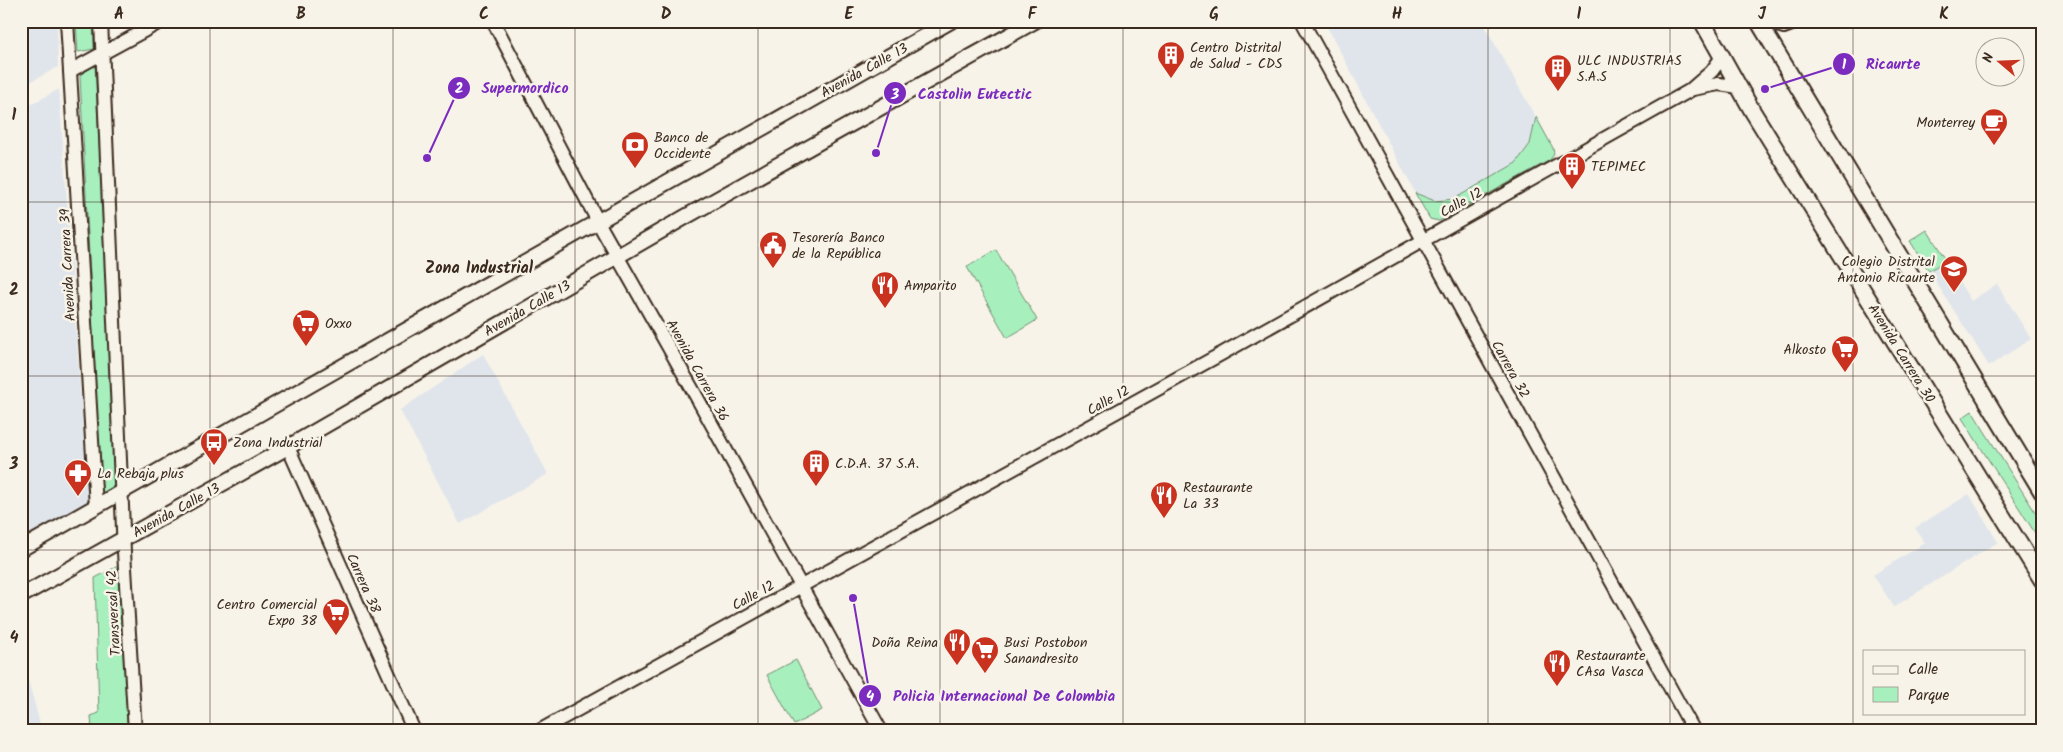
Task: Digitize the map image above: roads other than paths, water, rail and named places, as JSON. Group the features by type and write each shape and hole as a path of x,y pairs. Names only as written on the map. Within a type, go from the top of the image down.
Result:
{"highway":[{"name":"Avenida Carrera 30","path":"1702,21 1738,88 2042,580"},
{"path":"1758,21 2042,492"}],"main road":[{"name":"Avenida Calle 13","path":"21,549 950,21"},
{"name":"Avenida Calle 13","path":"21,596 288,447 617,256 1034,21"}],"street":[{"name":"Avenida Carrera 39","path":"67,21 96,507"},
{"path":"101,21 122,492"},
{"path":"70,71 162,21"},
{"name":"Avenida Carrera 36","path":"493,21 597,220 696,394 881,731"},
{"name":"Carrera 32","path":"1302,21 1694,731"},
{"path":"1764,21 1784,27 1800,21"},
{"name":"Calle 12","path":"539,731 1422,241 1688,91 1712,71 1722,57"},
{"name":"Calle 12","path":"1688,91 1714,84 1738,88"},
{"name":"Carrera 38","path":"288,447 414,731"},
{"name":"Transversal 42","path":"122,492 135,731"}],"place":[{"name":"Centro Distrital de Salud - CDS","path":"1171,79"},
{"name":"Ricaurte","path":"1765,89"},
{"name":"ULC INDUSTRIAS S.A.S","path":"1558,92"},
{"name":"Monterrey","path":"1994,146"},
{"name":"Castolin Eutectic","path":"876,153"},
{"name":"Supermordico","path":"427,158"},
{"name":"Banco de Occidente","path":"635,169"},
{"name":"TEPIMEC","path":"1572,190"},
{"name":"Tesorería Banco de la República","path":"773,269"},
{"name":"Colegio Distrital Antonio Ricaurte","path":"1954,293"},
{"name":"Amparito","path":"885,309"},
{"name":"Oxxo","path":"306,347"},
{"name":"Alkosto","path":"1845,373"},
{"name":"Zona Industrial","path":"214,466"},
{"name":"C.D.A. 37 S.A.","path":"816,487"},
{"name":"La Rebaja plus","path":"78,497"},
{"name":"Restaurante La 33","path":"1164,519"},
{"name":"Policia Internacional De Colombia","path":"853,598"},
{"name":"Centro Comercial Expo 38","path":"336,636"},
{"name":"Doña Reina","path":"957,666"},
{"name":"Busi Postobon Sanandresito","path":"985,674"},
{"name":"Restaurante CAsa Vasca","path":"1557,687"}],"district":[{"name":"Zona Industrial","path":"479,267"}]}
